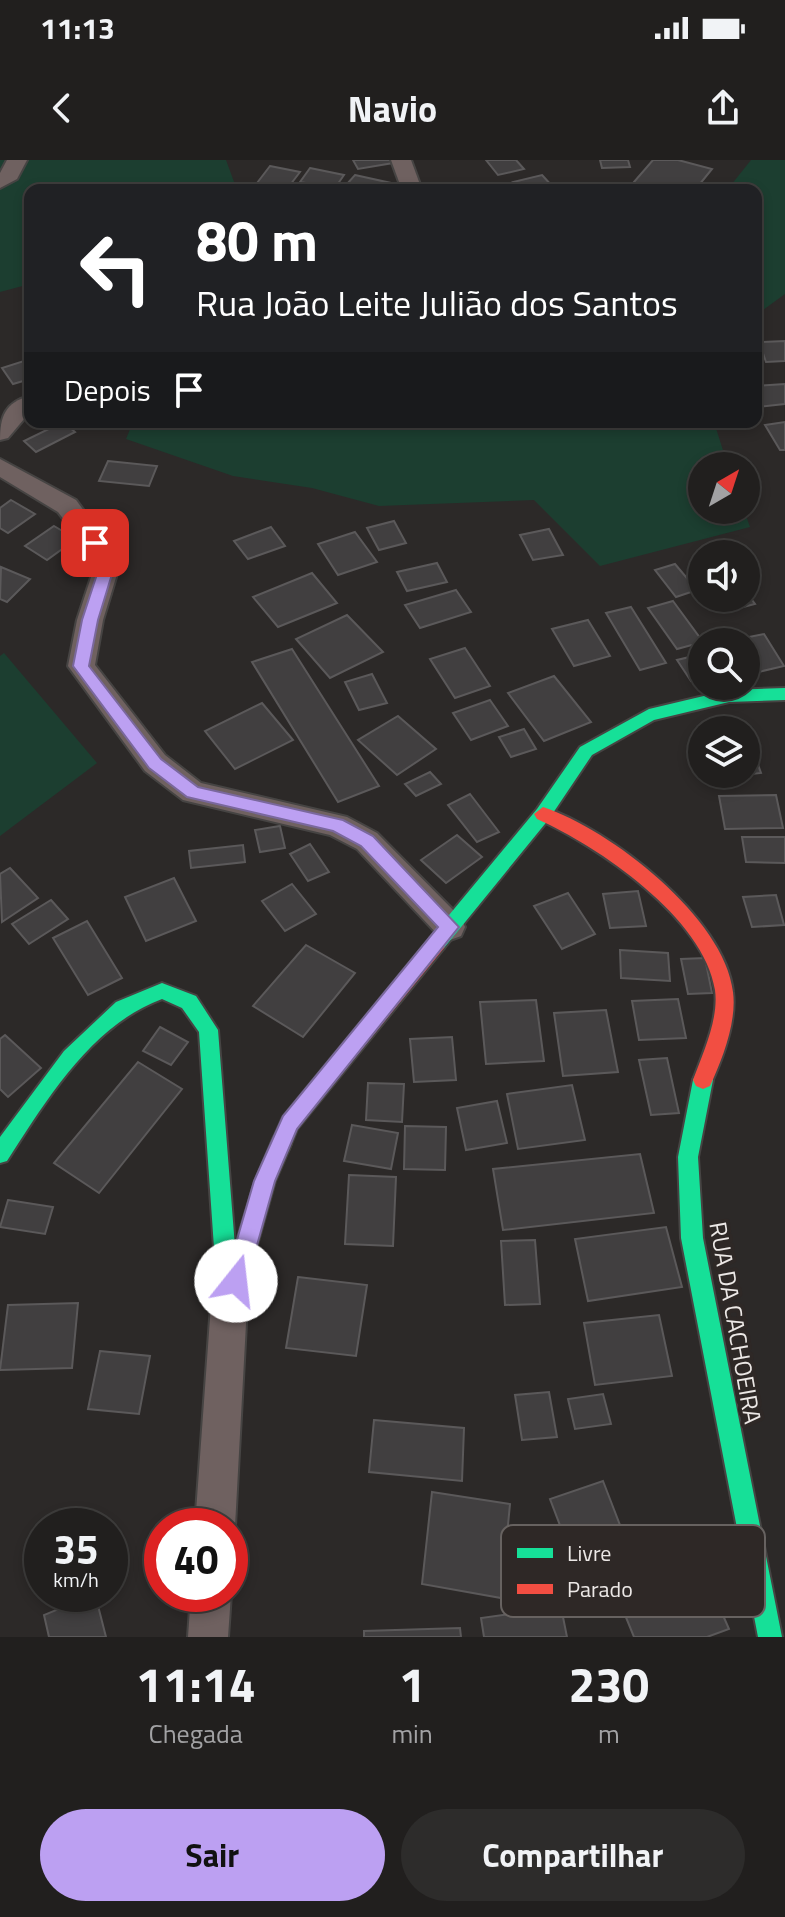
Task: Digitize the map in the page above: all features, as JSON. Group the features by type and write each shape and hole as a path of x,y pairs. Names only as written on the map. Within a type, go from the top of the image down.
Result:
{"street":[{"path":"0,182 10,175 17,160"},
{"path":"401,160 410,184"},
{"path":"0,433 24,406"},
{"path":"0,467 67,506 109,561 90,620 81,666 155,763 193,792 337,825 367,841 450,927"},
{"path":"229,1305 265,1181 290,1123 543,814 586,751 649,715 729,696 785,694"},
{"name":"RUA DA CACHOEIRA","path":"543,814 584,833 634,868 710,951 724,991 717,1041 699,1092 688,1157 692,1238 748,1525"},
{"path":"0,1154 35,1101 69,1060 124,1007 162,991 189,1002 208,1030 229,1305 216,1508"},
{"name":"RUA DA CACHOEIRA","path":"765,1611 770,1637"},
{"path":"208,1637 210,1612"}],"green space":[{"path":"0,160 226,160 235,184 24,184 24,286 0,292"},
{"path":"751,160 785,160 785,294 762,311 762,184 732,184"},
{"path":"131,428 716,428 724,452 688,452 688,524 749,524 750,527 700,540 688,540 688,543 600,566 534,500 379,506 312,488 233,476 126,439"},
{"path":"4,653 97,763 0,836 0,656"}],"building":[{"path":"353,160 397,160 399,162 358,169"},
{"path":"486,160 516,160 524,169 498,175"},
{"path":"600,160 628,160 630,167 602,168"},
{"path":"653,160 678,160 712,169 700,184 632,184"},
{"path":"270,166 300,172 291,184 257,183"},
{"path":"310,168 344,175 338,184 300,182"},
{"path":"355,175 391,183 390,184 347,184"},
{"path":"542,175 550,184 515,184 513,182"},
{"path":"785,341 785,361 766,362 762,342"},
{"path":"24,361 24,381 13,384 2,368"},
{"path":"785,384 785,404 762,407 762,386"},
{"path":"785,422 785,450 780,450 765,425"},
{"path":"51,428 70,428 75,432 36,452 24,441"},
{"path":"108,461 157,466 149,486 99,481"},
{"path":"11,500 35,514 8,533 0,528 0,508"},
{"path":"394,521 406,543 379,550 367,528"},
{"path":"54,526 76,539 47,560 25,546"},
{"path":"271,527 285,546 248,559 234,541"},
{"path":"549,529 563,555 533,560 520,535"},
{"path":"355,532 377,562 338,575 318,544"},
{"path":"437,563 447,582 407,591 397,572"},
{"path":"675,564 688,579 688,593 676,597 655,570"},
{"path":"1,567 30,579 7,602 0,599"},
{"path":"312,573 337,603 278,627 253,597"},
{"path":"456,590 471,612 420,628 405,605"},
{"path":"673,601 693,628 688,628 688,646 677,649 648,608"},
{"path":"631,607 666,663 640,670 606,613"},
{"path":"347,615 383,652 330,678 296,639"},
{"path":"588,620 610,656 574,666 552,629"},
{"path":"764,634 784,666 760,672 760,635"},
{"path":"465,648 490,686 455,698 430,659"},
{"path":"292,649 379,786 338,802 252,662"},
{"path":"688,657 688,676 677,660"},
{"path":"372,674 387,703 359,710 345,682"},
{"path":"554,676 591,722 544,741 508,693"},
{"path":"490,700 508,726 471,740 453,713"},
{"path":"262,703 293,740 235,769 205,731"},
{"path":"398,716 436,749 397,775 358,740"},
{"path":"524,729 536,749 511,757 499,737"},
{"path":"430,772 441,784 416,796 405,784"},
{"path":"470,794 499,832 477,842 448,805"},
{"path":"776,795 783,828 725,829 719,796"},
{"path":"280,826 285,848 260,852 255,830"},
{"path":"457,835 482,857 446,883 421,860"},
{"path":"742,837 785,837 785,863 746,862"},
{"path":"310,844 329,872 308,881 290,854"},
{"path":"243,845 245,862 191,868 189,851"},
{"path":"10,868 38,898 2,922 0,874"},
{"path":"174,878 196,921 146,941 125,897"},
{"path":"292,884 316,914 285,931 262,901"},
{"path":"638,891 646,926 610,928 603,894"},
{"path":"568,893 595,934 562,949 534,906"},
{"path":"776,895 784,925 752,927 743,897"},
{"path":"51,900 68,919 29,944 12,924"},
{"path":"87,921 122,978 88,995 53,938"},
{"path":"306,945 355,973 303,1037 253,1006"},
{"path":"620,950 668,953 670,981 621,978"},
{"path":"705,958 712,993 688,994 681,959"},
{"path":"678,999 686,1038 639,1040 632,1001"},
{"path":"536,1000 544,1061 486,1064 480,1002"},
{"path":"606,1010 618,1072 563,1076 554,1013"},
{"path":"160,1027 188,1042 171,1065 143,1051"},
{"path":"5,1035 41,1068 8,1097 0,1089 0,1039"},
{"path":"452,1037 456,1080 414,1082 410,1039"},
{"path":"667,1058 679,1113 651,1115 639,1060"},
{"path":"138,1062 182,1089 99,1193 54,1163"},
{"path":"368,1083 404,1084 402,1122 366,1120"},
{"path":"572,1085 585,1140 518,1149 507,1094"},
{"path":"497,1101 507,1143 466,1150 457,1108"},
{"path":"352,1125 398,1133 391,1169 344,1161"},
{"path":"405,1126 446,1127 445,1170 404,1169"},
{"path":"640,1154 654,1213 503,1230 493,1169"},
{"path":"349,1175 396,1177 393,1246 345,1244"},
{"path":"8,1200 53,1207 45,1234 0,1227"},
{"path":"666,1227 682,1287 588,1301 575,1239"},
{"path":"535,1240 540,1304 505,1305 501,1241"},
{"path":"298,1277 367,1285 356,1356 286,1348"},
{"path":"78,1303 72,1368 0,1370 8,1305"},
{"path":"659,1315 672,1376 595,1385 584,1323"},
{"path":"100,1351 150,1356 139,1414 88,1409"},
{"path":"549,1392 557,1437 522,1440 515,1395"},
{"path":"603,1394 611,1424 575,1429 568,1399"},
{"path":"374,1420 464,1428 462,1481 369,1472"},
{"path":"603,1481 620,1525 560,1525 550,1499"},
{"path":"432,1492 510,1504 508,1525 501,1525 501,1598 422,1584"},
{"path":"51,1612 100,1612 106,1637 49,1637 44,1615"},
{"path":"501,1615 563,1617 567,1637 484,1637 481,1618"},
{"path":"626,1617 724,1617 729,1629 707,1637 634,1637"},
{"path":"460,1628 461,1637 364,1637 364,1631"}],"traffic: fast":[{"path":"437,943 543,814 586,751 649,715 729,696 785,694"},
{"path":"0,1154 40,1095 104,1023 137,1000 162,991 189,1002 208,1030 229,1305 265,1181 281,1144"},
{"path":"703,1080 688,1157 692,1238 748,1525"},
{"path":"765,1611 770,1637"}],"traffic: jam":[{"path":"543,814 582,832 623,860 668,900 705,945 718,968 724,1000 718,1035 703,1080"},
{"path":"281,1144 290,1123 437,943"}],"route":[{"path":"95,543 109,561 90,620 81,666 155,763 193,792 337,825 367,841 396,875 450,927 290,1123 265,1181 236,1281"}]}
